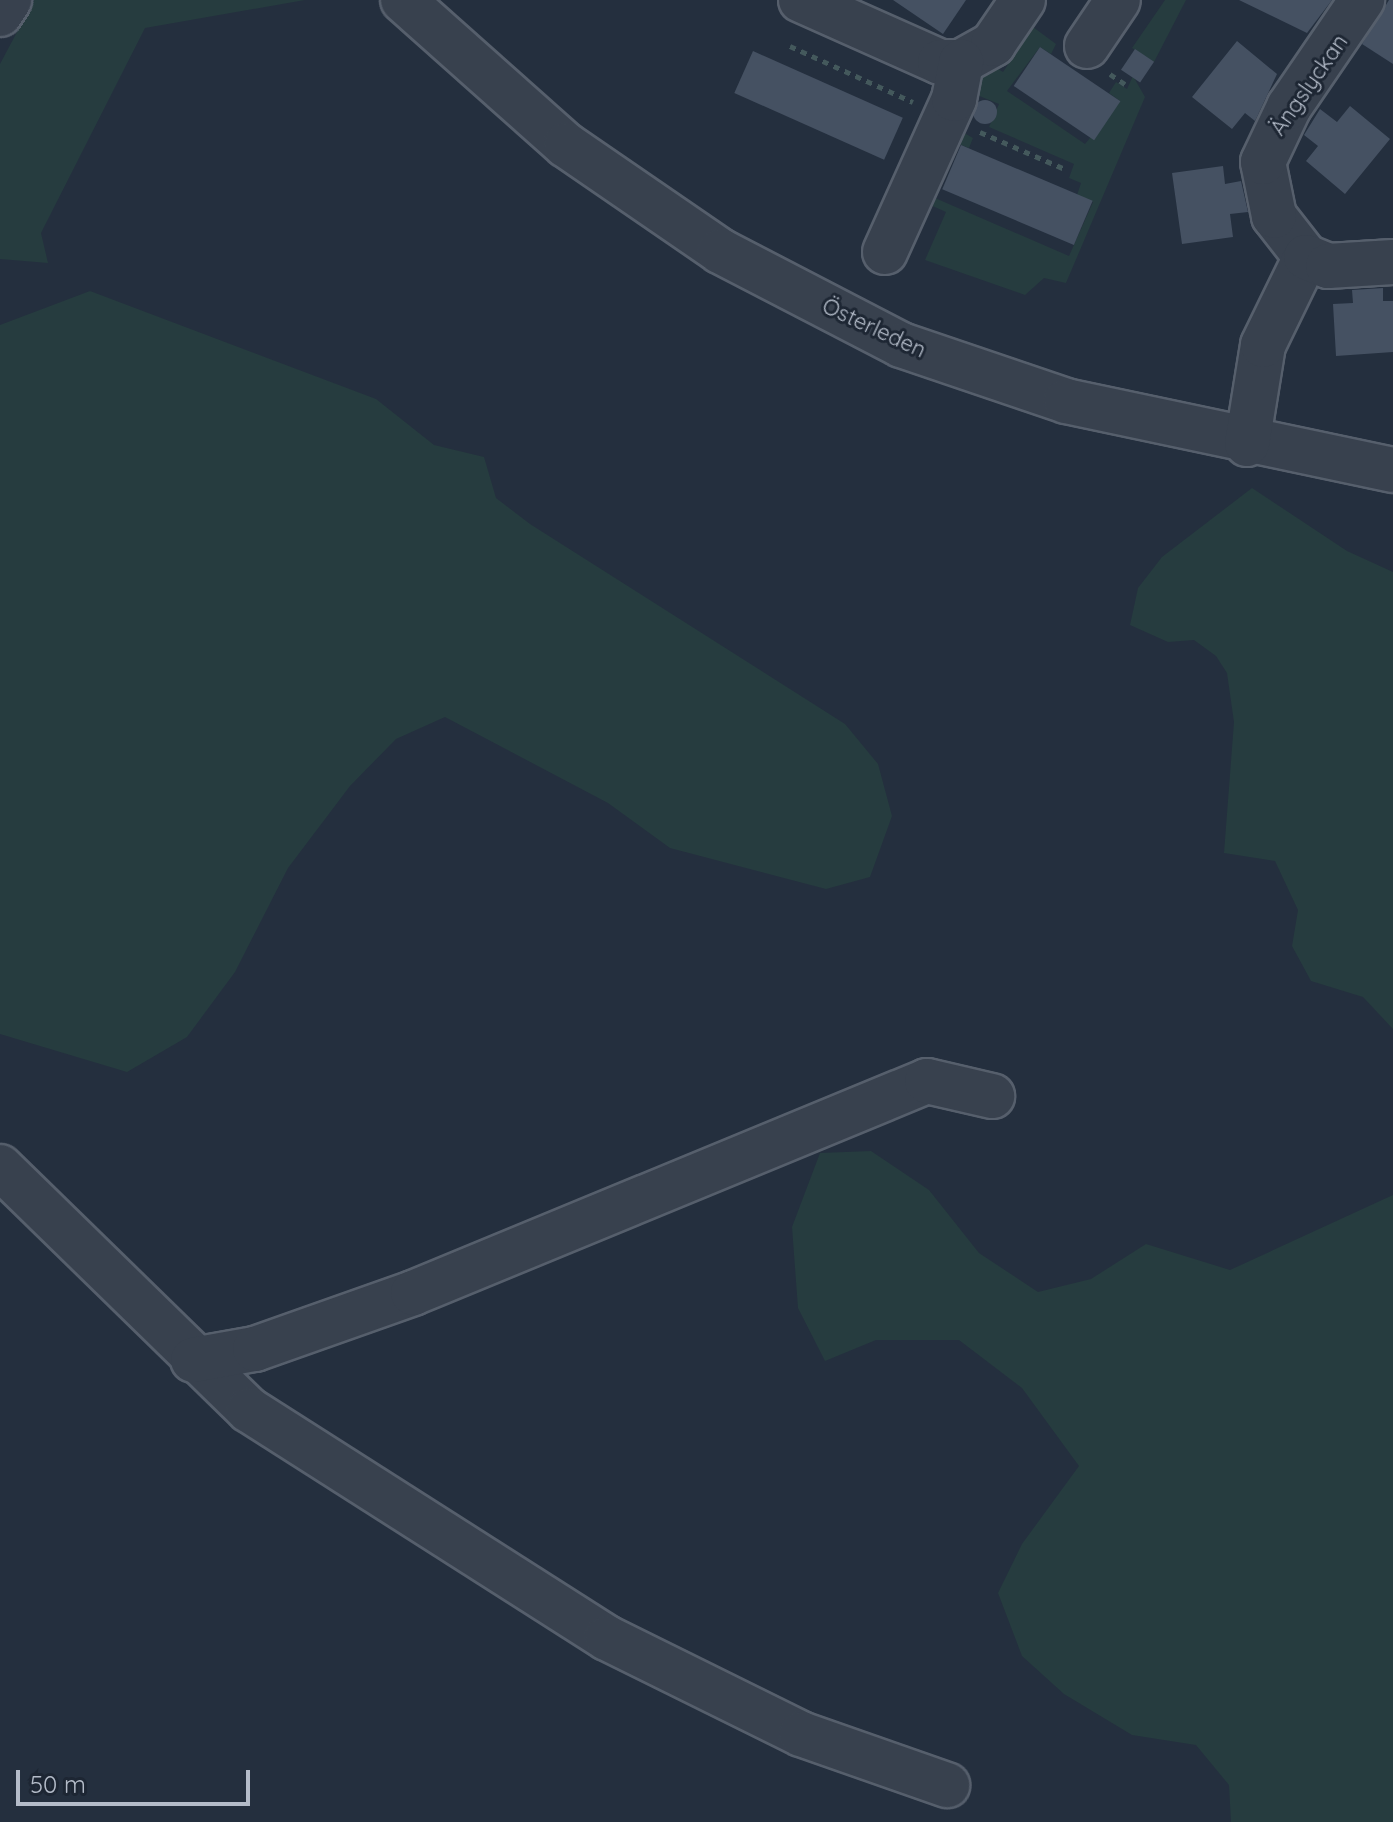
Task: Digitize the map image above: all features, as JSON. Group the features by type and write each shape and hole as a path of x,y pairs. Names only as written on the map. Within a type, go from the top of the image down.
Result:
{"street":[{"path":"0,14 9,0"},
{"path":"801,0 940,62 961,62 993,44 1023,0"},
{"path":"1087,46 1118,0"},
{"name":"Ängslyckan","path":"1306,257 1274,216 1263,162 1289,107 1362,0"},
{"name":"Österleden","path":"417,8 566,145 694,234 887,338 1066,401 1247,444 1393,470"},
{"path":"885,252 954,99 961,62"},
{"path":"1247,444 1263,345 1306,257 1328,266 1393,262"},
{"path":"193,1360 255,1349 428,1287 927,1081 992,1096"},
{"path":"0,1167 193,1360 249,1410 607,1638 801,1734 947,1785"}],"green space":[{"path":"34,0 305,0 145,28 41,233 48,263 0,259 0,64"},
{"path":"1165,0 1186,0 1154,62 1132,48"},
{"path":"1033,27 1056,44 1051,54 1040,47 1007,91 1085,144 1120,101 1109,93 1116,82 1127,89 1133,76 1145,97 1066,283 1044,278 1025,295 925,260 946,212 919,200 952,126 973,138 969,148 958,144 935,198 1069,256 1093,202 1077,195 1081,183 1069,178 1074,164 989,127 999,104 977,95 978,80 995,67 1003,72"},
{"path":"90,291 376,399 434,445 484,457 496,498 530,524 845,724 878,764 892,816 870,877 826,889 670,848 608,803 445,717 396,739 350,786 288,868 235,972 187,1037 127,1072 0,1034 0,325"},
{"path":"1252,488 1347,551 1393,572 1393,1029 1363,997 1311,981 1292,946 1298,910 1275,861 1224,853 1234,722 1227,673 1216,656 1194,640 1168,642 1130,625 1138,588 1162,557"},
{"path":"871,1151 929,1190 979,1253 1038,1292 1091,1279 1146,1244 1230,1270 1393,1195 1393,1822 1231,1822 1229,1785 1196,1745 1132,1735 1064,1694 1022,1656 998,1593 1022,1544 1079,1466 1022,1388 959,1340 876,1340 825,1361 798,1308 792,1227 820,1153"}],"building":[{"path":"893,0 966,0 943,34"},
{"path":"1239,0 1332,0 1307,33"},
{"path":"1389,0 1393,0 1393,64 1362,44"},
{"path":"1237,41 1277,74 1255,121 1245,113 1232,129 1192,97"},
{"path":"1040,47 1120,101 1094,140 1014,86"},
{"path":"1135,49 1154,62 1140,83 1121,70"},
{"path":"753,51 903,118 884,160 734,93"},
{"path":"985,100 994,103 997,112 994,121 985,124 976,121 973,112 976,103"},
{"path":"1350,106 1390,139 1345,194 1306,161 1318,146 1304,135 1320,109 1337,122"},
{"path":"961,145 1093,201 1074,245 942,189"},
{"path":"1223,166 1225,184 1241,181 1248,212 1230,214 1233,237 1182,244 1172,173"},
{"path":"1383,288 1383,301 1393,301 1393,352 1336,356 1333,304 1353,303 1352,290"}]}
